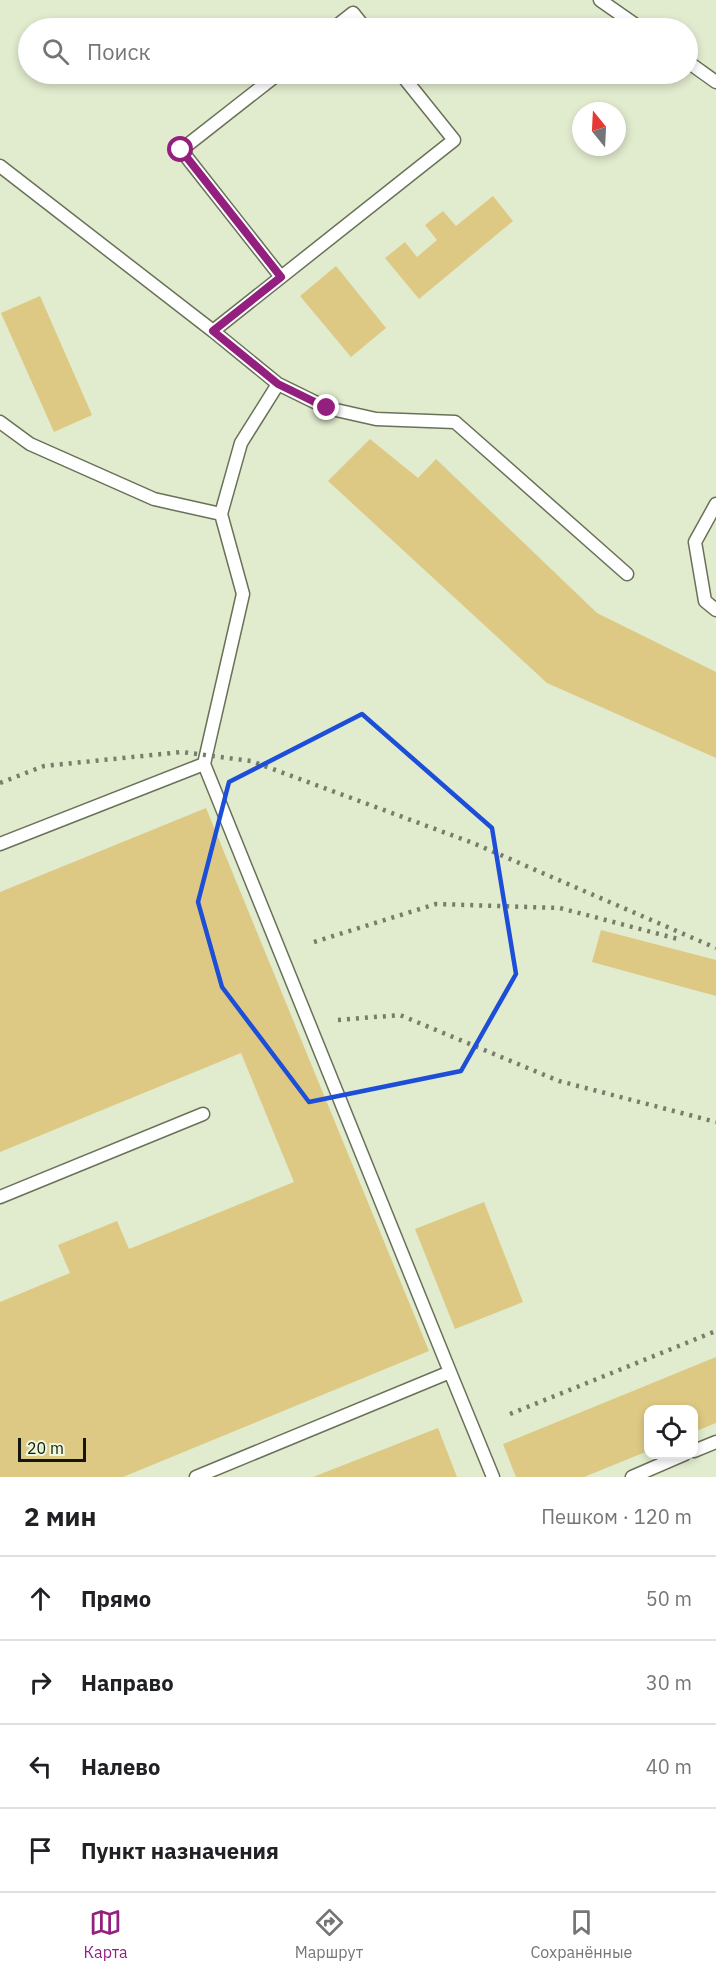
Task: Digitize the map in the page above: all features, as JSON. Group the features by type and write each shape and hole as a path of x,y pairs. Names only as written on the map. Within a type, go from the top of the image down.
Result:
{"lane":[{"path":"600,0 626,18"},
{"path":"698,70 716,82"},
{"path":"265,84 181,150 281,277"},
{"path":"213,331 454,140 409,84"},
{"path":"0,166 278,384 327,408 366,417 455,422 627,574"},
{"path":"278,384 241,443 222,514 243,594 204,764 493,1477"},
{"path":"0,422 30,444 154,499 222,514"},
{"path":"716,504 695,542 705,601 716,610"},
{"path":"0,844 204,764"},
{"path":"0,1197 203,1114"},
{"path":"196,1477 450,1372"},
{"path":"698,1449 716,1442"},
{"path":"632,1477 675,1459"}],"highlighted area":[{"path":"362,714 492,828 516,974 461,1071 309,1102 222,987 198,902 229,782"}],"building":[{"path":"493,196 513,221 419,299 385,258 405,242 417,257 437,240 425,225 443,211 456,226"},
{"path":"336,266 386,328 351,357 300,296"},
{"path":"40,296 92,415 54,432 1,313"},
{"path":"370,439 418,478 436,459 597,613 716,672 716,758 547,683 328,481"},
{"path":"206,808 429,1351 123,1477 0,1477 0,1302 70,1273 58,1245 117,1221 129,1249 294,1182 241,1053 0,1152 0,892"},
{"path":"601,930 716,960 716,996 592,962"},
{"path":"484,1202 523,1302 455,1329 415,1229"},
{"path":"716,1357 716,1423 698,1430 698,1405 644,1405 644,1453 584,1477 516,1477 503,1444"},
{"path":"438,1428 457,1477 313,1477"}],"railway":[{"path":"0,783 44,766 182,752 251,761 473,843 716,948"},
{"path":"314,942 436,904 560,908 678,939"},
{"path":"338,1020 400,1015 559,1081 716,1122"},
{"path":"510,1414 716,1331"}],"route":[{"path":"181,150 281,277 213,331 278,384 327,408"}]}
